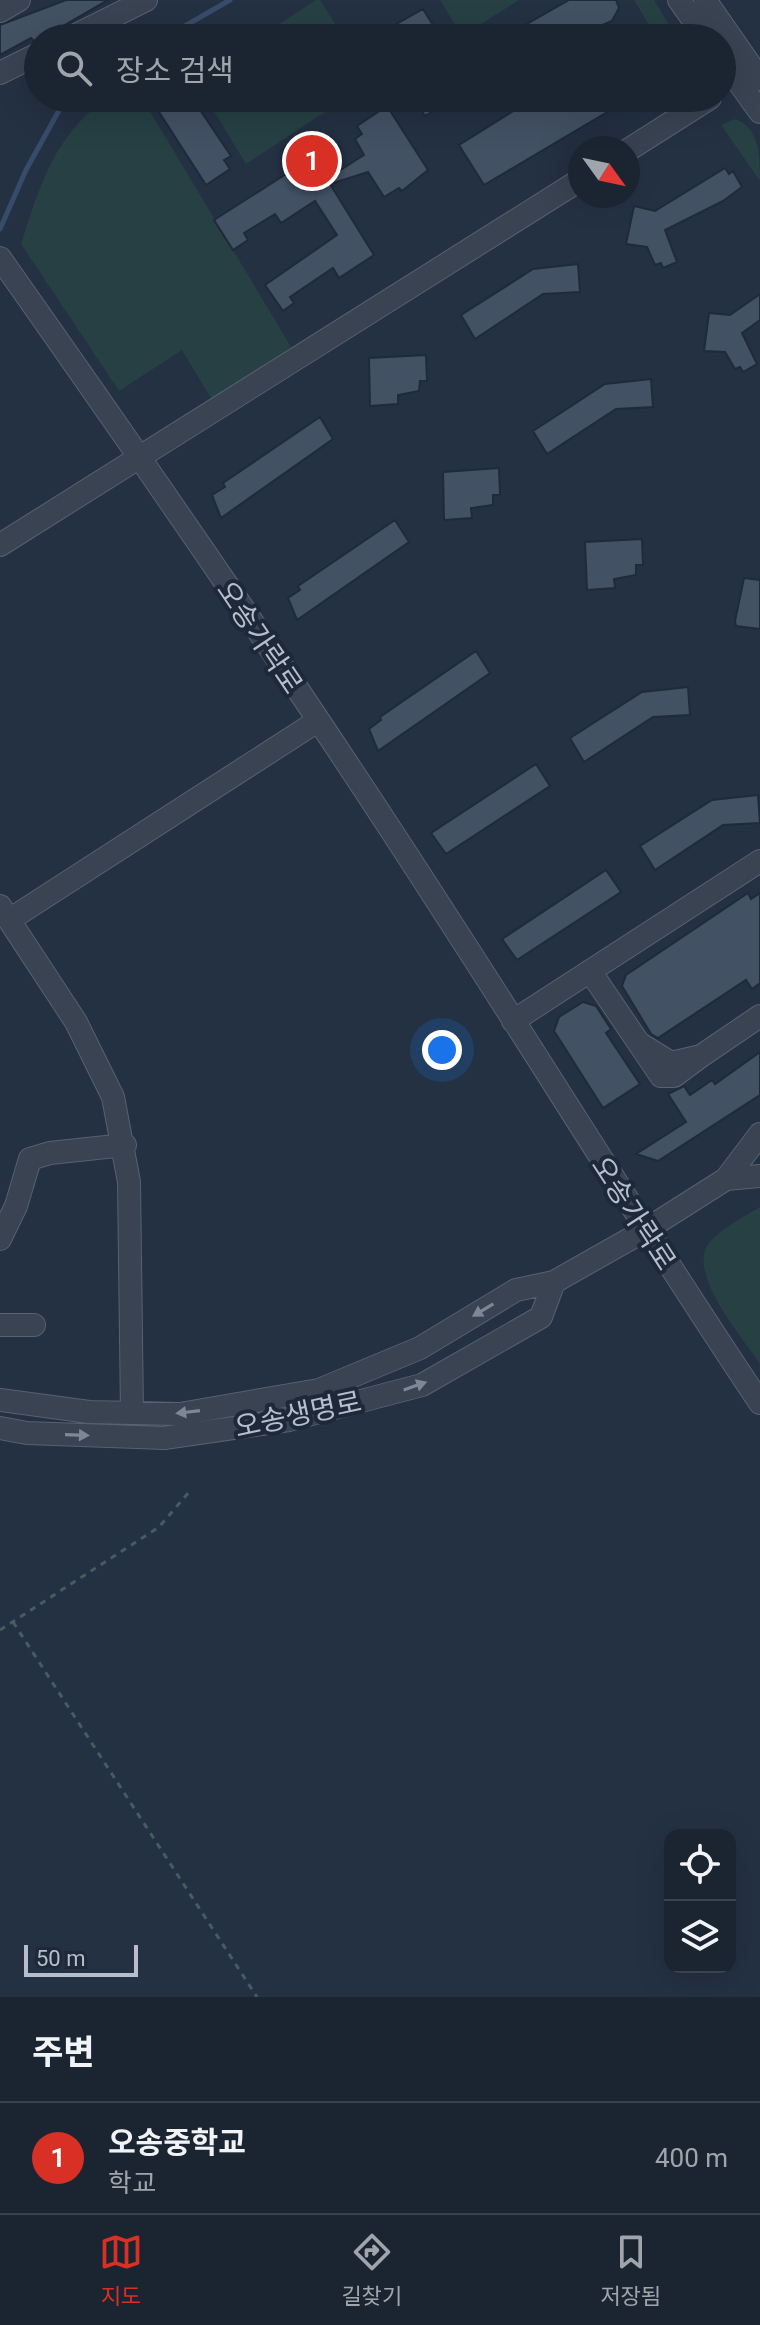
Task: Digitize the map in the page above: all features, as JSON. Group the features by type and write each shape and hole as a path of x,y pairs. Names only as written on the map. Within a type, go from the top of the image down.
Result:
{"street":[{"path":"0,11 19,0"},
{"path":"98,24 146,0"},
{"path":"679,0 696,24"},
{"path":"705,0 716,24"},
{"path":"0,73 24,61"},
{"path":"743,80 760,112"},
{"path":"640,142 688,112"},
{"path":"0,545 568,188"},
{"name":"오송가락로","path":"0,258 140,457 446,914 644,1231 760,1403"},
{"path":"132,1413 129,1182 125,1145 113,1097 76,1022 4,913 316,722"},
{"path":"513,1021 760,861"},
{"path":"590,971 664,1078 674,1076 760,1016"},
{"name":"오송생명로","path":"0,1400 89,1412 180,1414 319,1390 420,1348 516,1290 554,1282 644,1231 726,1179 760,1134"},
{"path":"0,1239 16,1206 30,1159 50,1153 125,1145"},
{"name":"오송생명로","path":"726,1179 760,1176"},
{"name":"오송생명로","path":"0,1428 27,1433 164,1438 289,1420 422,1385 541,1317 554,1282"},
{"path":"0,1325 34,1325"}],"path":[{"path":"0,1630 159,1527 190,1491"},
{"path":"13,1622 257,1997"}],"green space":[{"path":"320,0 335,24 279,24"},
{"path":"440,0 519,0 481,24 455,24"},
{"path":"634,0 654,0 669,24 649,24"},
{"path":"90,112 150,112 291,347 212,400 182,350 119,391 21,244 51,163 74,128"},
{"path":"214,112 325,112 246,164"},
{"path":"735,119 754,136 759,153 760,181 721,125"},
{"path":"760,1207 760,1364 730,1322 711,1288 704,1256 709,1243 720,1232"}],"building":[{"path":"66,0 108,0 66,24 24,24 24,42 0,55 0,25"},
{"path":"569,0 616,0 619,8 612,21 605,24 527,24"},
{"path":"423,9 432,24 397,24"},
{"path":"159,112 201,112 231,156 224,160 230,169 206,185"},
{"path":"378,112 391,112 428,170 402,191 399,188 384,197 368,172 330,184 374,255 339,278 333,268 290,297 294,303 283,311 265,285 337,235 315,201 281,223 275,214 244,233 248,240 233,250 214,220 297,167 302,176 319,166 326,179 364,155 355,139 362,134 357,126"},
{"path":"512,112 607,112 484,185 459,145"},
{"path":"725,168 729,174 733,171 742,187 723,201 665,230 677,262 663,268 661,263 655,265 647,247 626,244 634,208 655,211"},
{"path":"578,264 580,292 543,294 475,339 461,315 533,269"},
{"path":"760,294 760,320 742,333 757,364 743,372 740,367 735,369 725,352 704,351 709,313 730,315"},
{"path":"426,355 427,381 420,381 419,391 398,395 398,404 370,406 369,358"},
{"path":"651,379 653,407 616,409 547,454 533,431 605,384"},
{"path":"320,417 333,439 221,518 212,495 225,487 223,483"},
{"path":"499,468 500,495 493,495 493,505 471,508 472,518 444,520 443,472"},
{"path":"395,520 409,542 297,620 288,598 300,590 298,586"},
{"path":"642,539 643,565 636,565 636,575 614,579 615,588 587,590 585,542"},
{"path":"744,578 760,580 760,629 736,626"},
{"path":"476,651 490,673 378,751 369,729 381,720 380,717"},
{"path":"688,687 690,715 653,717 584,762 570,738 642,692"},
{"path":"536,764 550,786 446,854 431,833"},
{"path":"758,795 760,823 723,825 655,870 640,846 712,800"},
{"path":"606,870 621,892 517,960 502,939"},
{"path":"748,893 751,899 760,893 760,983 752,989 746,980 658,1038 651,1034 622,986 626,975"},
{"path":"583,1002 596,1006 611,1029 606,1033 640,1084 603,1108 554,1031 559,1017"},
{"path":"760,1052 760,1095 658,1161 636,1154 686,1122 668,1094 684,1086 690,1095 712,1080 715,1084"}],"waterway":[{"path":"188,24 230,0"},
{"path":"0,229 26,170 58,112"}],"place":[{"name":"오송중학교","path":"312,161"}]}
